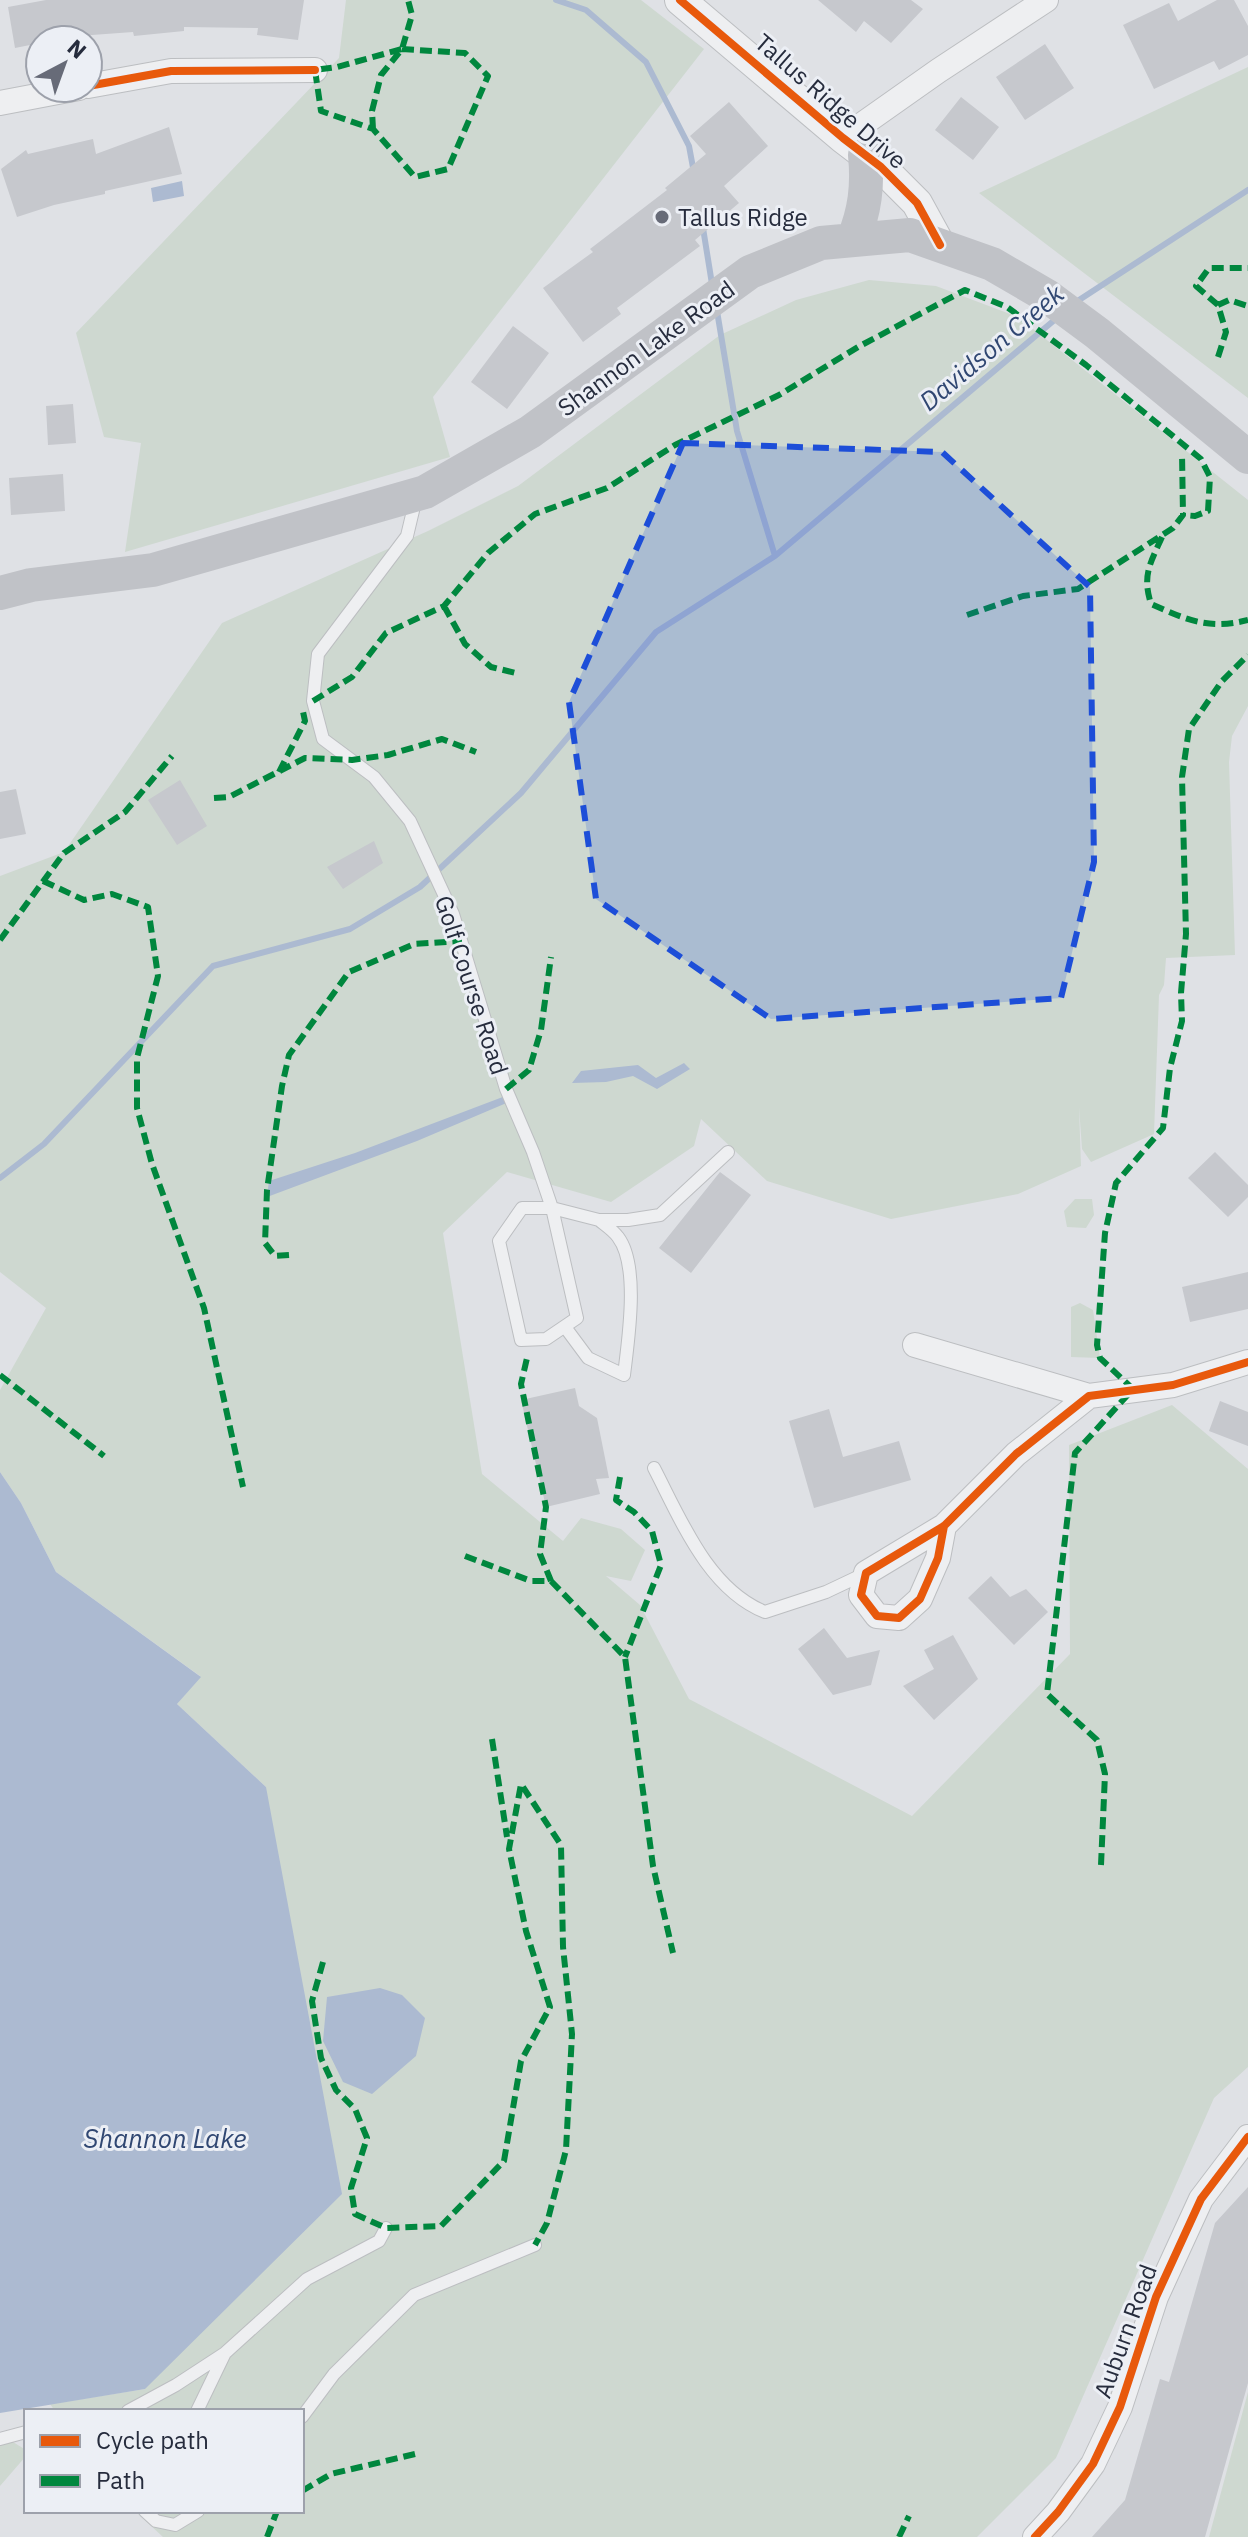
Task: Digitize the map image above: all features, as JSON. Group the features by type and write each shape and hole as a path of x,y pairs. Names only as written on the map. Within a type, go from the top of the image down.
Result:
{"main road":[{"path":"853,240 863,214 866,193 854,147"},
{"name":"Shannon Lake Road","path":"0,593 31,585 153,570 425,492 530,432 750,272 821,243 910,235 992,264 1047,296 1248,457"}],"street":[{"name":"Tallus Ridge Drive","path":"680,0 881,167 917,203 940,245"},
{"path":"854,147 938,71 1046,0"},
{"path":"104,83 171,71 315,70"},
{"path":"0,103 24,98"},
{"path":"915,1345 1089,1396 1173,1385 1248,1362"},
{"path":"944,1526 938,1558 920,1599 899,1618 877,1616 861,1595 866,1573 944,1526 1016,1454 1089,1396"},
{"name":"Auburn Road","path":"1035,2537 1058,2512 1093,2464 1120,2407 1156,2297 1201,2199 1248,2137"}],"lane":[{"name":"Golf Course Road","path":"416,495 407,536 318,654 313,701 323,739 374,777 410,821 453,914 506,1089 533,1152 552,1208 577,1318 565,1327"},
{"path":"599,1220 618,1237 625,1251 633,1303 624,1375 588,1358 565,1327 546,1339 521,1340 499,1241 522,1208 552,1208 599,1220 660,1215 728,1152"},
{"path":"654,1468 696,1546 733,1595 748,1605 765,1612 826,1592 866,1573"},
{"path":"132,2409 225,2353 307,2279 379,2241 386,2228"},
{"path":"304,2414 334,2374 414,2295 535,2245"},
{"path":"198,2409 225,2353"},
{"path":"0,2439 24,2433"},
{"path":"147,2513 156,2521 175,2525 195,2513"}],"highlighted area":[{"path":"683,443 942,452 1090,587 1094,862 1061,998 771,1019 596,899 569,702"}],"shaded area":[{"path":"346,0 641,0 704,49 433,397 450,457 125,552 141,443 104,437 76,333 339,58"},
{"path":"1248,67 1248,398 979,193"},
{"path":"869,280 936,286 1018,317 1248,500 1248,706 1232,736 1229,762 1235,955 1166,958 1164,985 1159,995 1154,1134 1091,1162 1082,1149 1079,1107 1081,1166 1018,1194 891,1219 767,1181 701,1119 694,1146 611,1202 507,1172 443,1233 482,1474 563,1541 581,1518 621,1529 645,1550 631,1581 606,1576 640,1605 689,1699 912,1816 1070,1654 1069,1445 1172,1405 1248,1469 1248,2067 1214,2098 1056,2458 977,2537 163,2537 137,2513 304,2513 304,2409 54,2409 50,2404 145,2389 266,1787 177,1704 200,1676 56,1572 21,1503 0,1472 0,1390 46,1308 0,1272 0,876 64,852 222,623 428,531 518,486 720,335 796,300"},
{"path":"1075,1199 1092,1199 1094,1215 1086,1228 1067,1227 1064,1211"},
{"path":"1080,1303 1093,1310 1100,1358 1071,1357 1071,1307"},
{"path":"1248,2392 1248,2537 1209,2537"},
{"path":"0,2434 24,2449 24,2458 0,2486"}],"water":[{"path":"182,181 184,196 153,202 151,188"},
{"path":"684,1063 690,1069 657,1089 633,1076 606,1082 572,1083 581,1071 638,1065 656,1078"},
{"path":"508,1095 511,1101 417,1141 267,1197 269,1181 355,1153"},
{"name":"Shannon Lake","path":"0,1472 21,1503 56,1572 201,1677 177,1704 266,1787 342,2194 145,2389 0,2413"},
{"path":"380,1988 402,1995 425,2018 416,2056 372,2094 343,2082 323,2041 327,1997"}],"building":[{"path":"46,0 304,0 298,40 257,35 258,28 184,27 184,31 134,36 133,32 104,34 104,24 24,24 24,46 15,48 8,7"},
{"path":"818,0 911,0 923,9 891,43 864,21 856,32"},
{"path":"1217,0 1234,0 1248,26 1248,55 1219,70 1214,61 1154,89 1123,25 1169,3 1178,21"},
{"path":"1045,44 1074,88 1025,120 996,77"},
{"path":"961,97 999,127 973,160 935,130"},
{"path":"729,102 768,146 724,186 739,203 695,240 700,246 617,308 621,314 583,342 543,288 593,252 590,249 667,190 665,188 706,154 690,136"},
{"path":"169,127 182,174 105,191 105,194 17,217 1,169 26,150 28,154 93,139 96,154"},
{"path":"513,326 549,353 507,409 471,382"},
{"path":"73,404 76,443 48,445 46,406"},
{"path":"63,474 65,511 11,515 9,478"},
{"path":"180,780 207,826 177,845 148,800"},
{"path":"16,789 26,834 0,839 0,792"},
{"path":"374,841 383,863 343,889 327,867"},
{"path":"1215,1152 1248,1185 1248,1197 1228,1217 1188,1178"},
{"path":"720,1172 751,1195 691,1273 659,1248"},
{"path":"1248,1272 1248,1309 1190,1322 1182,1287"},
{"path":"575,1388 579,1406 597,1418 609,1478 596,1479 600,1494 546,1507 521,1400"},
{"path":"1220,1401 1248,1412 1248,1446 1209,1431"},
{"path":"829,1409 843,1457 899,1441 911,1480 814,1508 789,1421"},
{"path":"991,1576 1010,1597 1026,1589 1048,1612 1014,1645 968,1598"},
{"path":"824,1628 847,1658 880,1650 871,1685 833,1695 798,1649"},
{"path":"953,1635 978,1679 934,1720 903,1686 934,1669 924,1650"},
{"path":"1248,2187 1248,2383 1205,2537 1092,2537 1125,2500 1160,2379 1169,2382 1215,2223"}],"waterway":[{"path":"556,0 586,10 646,62 689,146 694,173"},
{"name":"Davidson Creek","path":"1076,302 1248,190"},
{"path":"703,228 712,284"},
{"path":"717,311 737,431 775,556"},
{"path":"0,1178 44,1144 213,966 350,929 420,887 521,793 656,632 775,556 1058,317"}],"marked path":[{"path":"373,129 372,111 381,75 402,49 412,15 408,0"},
{"path":"402,49 465,53 488,76 448,169 415,177 373,129 321,111 315,70 402,49"},
{"path":"1218,305 1196,286 1209,268 1248,268"},
{"path":"313,701 352,677 386,633 444,606 488,553 535,514 607,488 675,445 779,395 858,347 965,290 1007,307 1086,365 1201,459 1210,477 1208,511 1195,516 1183,515"},
{"path":"1218,357 1226,332 1218,305 1229,300 1248,306"},
{"path":"967,615 1023,596 1078,589 1173,528 1183,515 1182,453"},
{"path":"1162,537 1147,577 1151,604 1210,624 1248,620"},
{"path":"444,606 465,644 491,667 516,673"},
{"path":"1101,1865 1105,1774 1097,1740 1047,1694 1075,1453 1133,1389 1100,1358 1097,1345 1105,1233 1116,1183 1163,1128 1170,1068 1182,1021 1186,934 1182,777 1189,729 1222,681 1248,655"},
{"path":"279,772 305,721 302,707"},
{"path":"214,798 229,797 305,758 352,760 388,755 442,739 476,752"},
{"path":"0,940 64,853 125,812 172,756"},
{"path":"43,881 84,900 112,894 148,907 158,976 137,1058 137,1108 152,1164 204,1308 243,1487"},
{"path":"289,1255 275,1256 265,1243 267,1190 289,1055 349,972 414,944 462,941"},
{"path":"506,1089 529,1070 541,1030 551,957"},
{"path":"465,1556 531,1581 551,1581 540,1554 546,1507 521,1384 527,1358"},
{"path":"0,1375 104,1456"},
{"path":"620,1477 616,1500 634,1512 652,1531 661,1565 625,1657"},
{"path":"551,1581 625,1657 653,1866 673,1953"},
{"path":"492,1739 507,1837"},
{"path":"323,1962 312,2001 321,2058 336,2090 355,2109 367,2138 351,2188 355,2214 386,2228 441,2226 504,2161 521,2061 550,2007 526,1931 509,1849 521,1784 561,1845 563,1947 572,2034 566,2150 547,2223 535,2245"},
{"path":"304,2490 331,2474 415,2454"},
{"path":"267,2537 276,2513"},
{"path":"899,2537 909,2516"}],"cycle path":[{"path":"680,0 881,167 917,203 940,245"},
{"path":"104,83 171,71 315,70"},
{"path":"944,1526 938,1558 920,1599 899,1618 877,1616 861,1595 866,1573 944,1526 1016,1454 1089,1396 1173,1385 1248,1362"},
{"path":"1035,2537 1058,2512 1093,2464 1120,2407 1156,2297 1201,2199 1248,2137"}],"place":[{"name":"Tallus Ridge","path":"662,217"}]}
